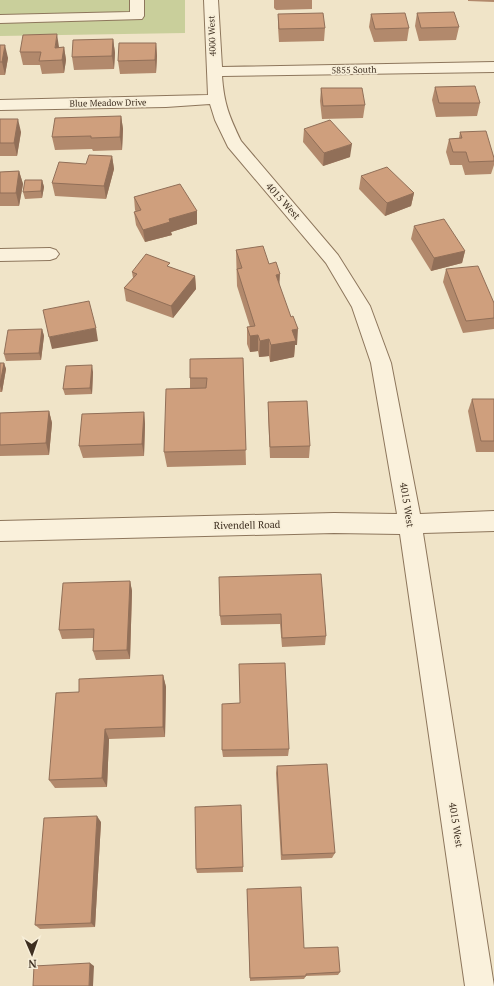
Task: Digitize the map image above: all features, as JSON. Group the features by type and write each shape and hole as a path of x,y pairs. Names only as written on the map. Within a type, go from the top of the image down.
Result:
{"street":[{"path":"0,19 137,16 137,0"},
{"name":"4000 West","path":"211,0 214,72"},
{"name":"5855 South","path":"214,72 494,67"},
{"name":"4015 West","path":"214,72 216,98 223,120 234,143 332,259 362,306 381,363 410,524 480,986"},
{"name":"Blue Meadow Drive","path":"0,105 166,102 216,98"},
{"path":"0,256 50,254"},
{"name":"Rivendell Road","path":"0,530 334,523 410,524 494,521"}],"green space":[{"path":"0,0 185,0 185,33 0,36"}],"building":[{"path":"454,12 459,27 421,28 417,13"},
{"path":"323,13 325,28 279,29 278,14"},
{"path":"405,13 409,28 375,29 371,14"},
{"path":"57,34 55,48 64,47 62,60 39,61 41,52 20,52 23,35"},
{"path":"113,39 112,56 72,57 73,40"},
{"path":"119,43 156,43 155,60 118,61"},
{"path":"0,45 5,45 2,62 0,62"},
{"path":"475,86 480,103 439,103 435,87"},
{"path":"321,88 362,88 365,105 323,106"},
{"path":"121,116 120,137 52,137 55,118"},
{"path":"0,119 18,119 14,143 0,143"},
{"path":"330,120 352,144 324,153 304,129"},
{"path":"486,131 494,161 469,162 466,152 453,152 449,139 462,138 460,132"},
{"path":"89,155 112,156 104,186 52,183 59,162 86,164"},
{"path":"387,167 414,193 387,203 361,176"},
{"path":"19,171 16,193 0,193 0,172"},
{"path":"25,180 42,180 41,191 23,192"},
{"path":"180,184 197,211 169,219 170,222 143,230 134,212 141,210 134,197"},
{"path":"444,219 465,251 434,258 414,226"},
{"path":"263,246 269,264 276,262 280,274 276,275 291,317 293,316 298,329 292,330 296,341 271,345 269,339 260,341 258,335 250,336 247,327 255,326 237,269 242,268 236,250"},
{"path":"146,254 170,263 167,266 195,276 171,306 124,288 137,274 132,272"},
{"path":"478,266 494,303 494,318 466,321 446,269"},
{"path":"89,301 96,328 49,337 43,310"},
{"path":"42,329 39,353 4,354 8,330"},
{"path":"243,358 246,450 164,452 166,389 206,388 207,378 190,378 190,359"},
{"path":"0,363 4,363 0,384"},
{"path":"92,365 90,388 63,389 66,366"},
{"path":"472,399 494,399 494,441 481,441"},
{"path":"307,401 310,446 270,447 268,402"},
{"path":"49,411 46,443 0,445 0,413"},
{"path":"144,412 142,444 79,446 82,414"},
{"path":"321,574 326,636 282,638 281,614 220,616 219,577"},
{"path":"130,581 127,650 93,651 94,629 59,630 63,583"},
{"path":"285,663 289,749 222,750 222,704 240,703 239,664"},
{"path":"163,675 163,727 105,729 102,778 49,780 56,693 79,692 79,679"},
{"path":"327,764 335,853 282,855 277,766"},
{"path":"241,805 243,867 196,869 195,807"},
{"path":"97,816 91,923 35,925 44,818"},
{"path":"301,887 304,948 338,947 340,972 306,974 306,976 250,978 247,889"},
{"path":"90,963 89,986 33,986 34,966"}]}
